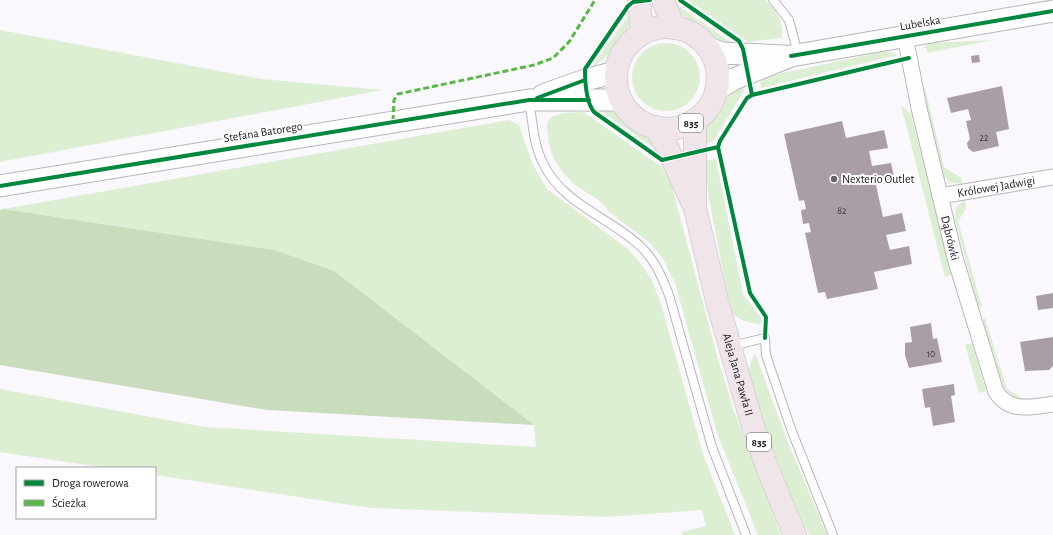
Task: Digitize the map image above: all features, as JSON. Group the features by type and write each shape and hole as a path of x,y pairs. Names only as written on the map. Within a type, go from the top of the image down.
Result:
{"main road":[{"path":"640,0 642,33"},
{"path":"662,0 674,28"},
{"name":"835","path":"664,27 674,28 694,35 708,48 717,67 716,90 708,108 695,120 675,129 655,127 635,119 621,100 616,86 616,72 625,49 642,33 664,27"},
{"name":"Aleja Jana Pawła II","path":"695,120 695,208"},
{"name":"Aleja Jana Pawła II","path":"655,127 666,146 695,208 729,347 756,436 795,535"}],"street":[{"name":"Lubelska","path":"708,48 722,53 794,55 1053,11"},
{"name":"Dąbrówki","path":"905,36 955,258 996,392 1005,402 1014,407 1053,404"},
{"name":"Lubelska","path":"716,90 734,79 794,55"},
{"name":"Stefana Batorego","path":"529,100 585,80 616,72"},
{"name":"Stefana Batorego","path":"0,186 529,100 621,100"},
{"name":"Królowej Jadwigi","path":"940,196 1053,177"}],"lane":[{"path":"773,0 789,20 794,55"},
{"path":"529,100 536,145 543,164 550,176 571,198 640,246 662,278 669,295 712,447 746,535"},
{"path":"729,347 765,338 766,355 788,422 833,535"}],"green space":[{"path":"688,0 765,0 779,17 782,27 782,38 748,42"},
{"path":"674,3 735,45 726,45 718,42 705,30 678,12"},
{"path":"632,10 631,22 627,30 619,37 609,54 590,70"},
{"path":"0,30 262,79 383,90 0,162"},
{"path":"993,40 928,53 926,48 921,49 930,43"},
{"path":"666,43 679,46 690,53 697,64 700,77 697,90 690,101 679,108 666,111 653,108 642,101 635,90 632,77 635,64 642,53 653,46"},
{"path":"886,51 898,55 761,88 760,78"},
{"path":"743,84 744,91 714,140 707,144 700,145 711,120 729,96"},
{"path":"925,88 944,167 961,178 962,184 949,182 943,175 923,90"},
{"path":"901,105 911,114 952,273 949,276 945,277"},
{"path":"598,109 609,109 614,111 630,127 653,142 661,153"},
{"path":"585,112 586,115 663,168 664,173 668,172 718,359 734,411 781,535 758,535 717,433 675,283 663,259 650,243 609,212 601,202 569,179 554,159 549,144 547,124 549,120 557,115"},
{"path":"509,120 519,125 532,163 547,189 628,249 652,280 661,304 703,454 735,535 683,535 681,532 706,526 702,510 607,517 371,508 156,475 156,467 100,467 0,452 0,389 205,427 536,447 534,425 274,250 3,209"},
{"path":"716,159 743,294 761,318 761,324 742,320 730,311 728,307 729,302 710,205 704,161"},
{"path":"965,200 966,209 958,221 982,307 978,306 955,220 956,207"},
{"path":"3,209 274,250 334,271 534,425 267,410 0,365 0,210"},
{"path":"985,318 1007,389 1024,399 1013,397 1004,388 983,321"},
{"path":"972,343 986,391 979,393 965,345"},
{"path":"755,353 787,440 827,535 809,535 788,489 748,379 750,364"}],"building":[{"path":"979,55 980,62 972,63 971,56"},
{"path":"1002,86 1009,129 996,132 999,146 973,152 968,148 967,143 970,139 966,121 971,120 968,109 951,113 947,98"},
{"path":"842,121 846,138 884,130 888,148 869,151 872,166 891,163 895,181 876,185 883,217 902,213 906,231 886,235 890,250 909,246 912,264 874,272 878,289 827,299 825,292 818,293 805,233 811,232 809,223 803,224 801,210 806,209 804,200 799,201 784,134"},
{"path":"1053,293 1053,308 1038,310 1036,296"},
{"path":"931,323 933,339 937,338 942,362 909,368 905,355 905,343 912,342 910,327"},
{"path":"1053,337 1053,366 1049,370 1025,371 1020,342"},
{"path":"954,384 955,395 951,396 955,422 933,426 930,407 925,408 922,389"}],"marked path":[{"path":"393,121 394,100 398,94 534,65 553,58 569,42 595,0"}],"cycle path":[{"path":"650,0 633,2 628,6 585,69 585,79 589,103 594,112 662,160 718,147 720,141 747,98 752,95 743,49 739,41 680,0"},
{"path":"791,56 1053,11"},
{"path":"752,95 909,58"},
{"path":"537,98 585,80"},
{"path":"0,186 529,100 589,100"},
{"path":"718,147 750,293 766,317 765,338"}],"place":[{"name":"Nexterio Outlet","path":"834,179"}]}
